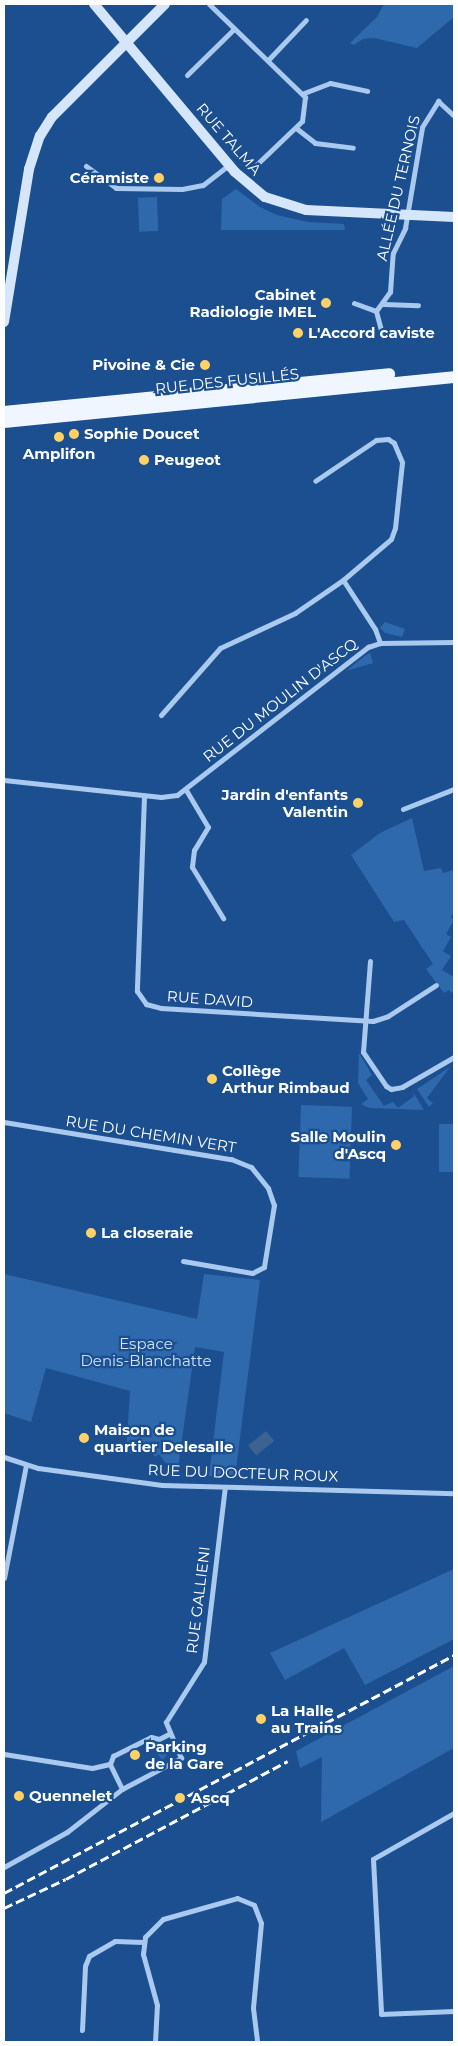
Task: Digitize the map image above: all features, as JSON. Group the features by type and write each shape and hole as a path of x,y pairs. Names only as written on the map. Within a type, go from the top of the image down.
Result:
{"main road":[{"name":"RUE DES FUSILLÉS","path":"4,412 224,388 454,369"},
{"name":"RUE DES FUSILLÉS","path":"4,422 454,377"}],"street":[{"name":"RUE TALMA","path":"94,4 128,41 229,165 251,188 289,207 454,217"},
{"path":"4,322 29,169 40,136 52,117 165,4"},
{"path":"209,4 234,30 304,94 306,110 296,128 255,166"},
{"path":"268,60 306,20"},
{"path":"187,76 234,30"},
{"path":"304,94 330,83 367,91"},
{"name":"ALLÉE DU TERNOIS","path":"384,304 390,292 393,253 404,233 425,121 438,101 454,116"},
{"path":"296,128 315,142 353,148"},
{"path":"86,166 116,188 182,189 203,185 229,165"},
{"path":"354,303 376,311"},
{"path":"376,311 384,304 418,305"},
{"path":"376,311 381,330"},
{"path":"161,715 220,648 284,620 343,580 393,534 401,454 394,442 381,438 315,481"},
{"path":"343,580 375,629 380,642"},
{"name":"RUE DU MOULIN D'ASCQ","path":"4,780 144,796 169,797 186,790 358,654 380,642 454,642"},
{"path":"402,809 454,789"},
{"path":"186,790 208,827 194,850 192,867 222,918"},
{"name":"RUE DAVID","path":"144,796 137,991 140,999 161,1008 365,1021 388,1016 436,985"},
{"path":"370,961 363,1052 391,1089 408,1084 454,1057"},
{"name":"RUE DU CHEMIN VERT","path":"4,1122 231,1159 251,1166 268,1188 274,1205 264,1268 252,1273 183,1261"},
{"name":"RUE DU DOCTEUR ROUX","path":"4,1457 26,1465 162,1485 454,1493"},
{"path":"4,1578 26,1465"},
{"name":"RUE GALLIENI","path":"169,1734 165,1725 167,1717 204,1662 225,1487"},
{"path":"4,1867 67,1832 122,1789 181,1758 169,1734 159,1739 151,1737 113,1756 110,1764 122,1789"},
{"path":"4,1754 92,1768 110,1764"},
{"path":"454,1813 373,1859 381,2014 454,2011"},
{"path":"156,2042 156,1996 144,1960 143,1942 153,1925 163,1919 230,1898 244,1899 254,1906 260,1917 261,1931 253,2008 257,2042"},
{"path":"82,2030 85,1966 89,1956 115,1941 143,1942"}],"green space":[{"path":"384,4 454,4 454,17 417,48 374,38 363,39 354,45 350,43 377,17"},
{"path":"236,189 260,207 277,215 308,222 344,224 345,230 221,230 222,199"},
{"path":"157,197 158,231 139,232 138,198"},
{"path":"385,622 405,629 402,637 385,633 380,628"},
{"path":"370,653 373,663 346,671 366,655"},
{"path":"412,818 424,871 441,868 443,873 454,870 454,912 451,917 454,920 446,934 451,937 443,951 451,956 442,970 454,977 454,991 451,993 449,990 444,993 426,969 433,964 404,920 394,922 351,855 380,833"},
{"path":"359,1053 372,1075 366,1080 384,1106 393,1102 398,1108 414,1096 413,1092 424,1110 369,1108 361,1104 368,1099 358,1083"},
{"path":"450,1067 427,1098 433,1103 429,1107 417,1089"},
{"path":"301,1105 352,1107 349,1179 298,1177"},
{"path":"439,1124 454,1124 454,1172 439,1172"},
{"name":"Espace Denis-Blanchatte","path":"4,1274 197,1319 204,1274 260,1280 235,1477 209,1476 224,1352 195,1347 177,1475 172,1475 173,1466 167,1465 159,1454 155,1457 151,1452 126,1454 130,1391 46,1368 31,1422 4,1413"},
{"path":"454,1569 454,1639 365,1685 344,1648 285,1680 270,1653"},
{"path":"454,1666 454,1748 321,1822 322,1757 300,1768 296,1751"},
{"path":"152,1740 167,1745 168,1753 163,1760 153,1750 157,1748"}],"shaded area":[{"path":"266,1431 274,1441 256,1456 248,1445"}],"railway":[{"path":"4,1893 454,1655"},
{"path":"4,1908 66,1879 288,1761"}],"place":[{"name":"Céramiste","path":"159,178"},
{"name":"Cabinet Radiologie IMEL","path":"326,303"},
{"name":"L'Accord caviste","path":"298,333"},
{"name":"Pivoine & Cie","path":"205,365"},
{"name":"Sophie Doucet","path":"74,434"},
{"name":"Amplifon","path":"59,437"},
{"name":"Peugeot","path":"144,460"},
{"name":"Jardin d'enfants Valentin","path":"358,803"},
{"name":"Collège Arthur Rimbaud","path":"212,1079"},
{"name":"Salle Moulin d'Ascq","path":"396,1145"},
{"name":"La closeraie","path":"91,1233"},
{"name":"Maison de quartier Delesalle","path":"84,1438"},
{"name":"La Halle au Trains","path":"261,1719"},
{"name":"Parking de la Gare","path":"135,1755"},
{"name":"Quennelet","path":"19,1796"},
{"name":"Ascq","path":"180,1798"}]}
